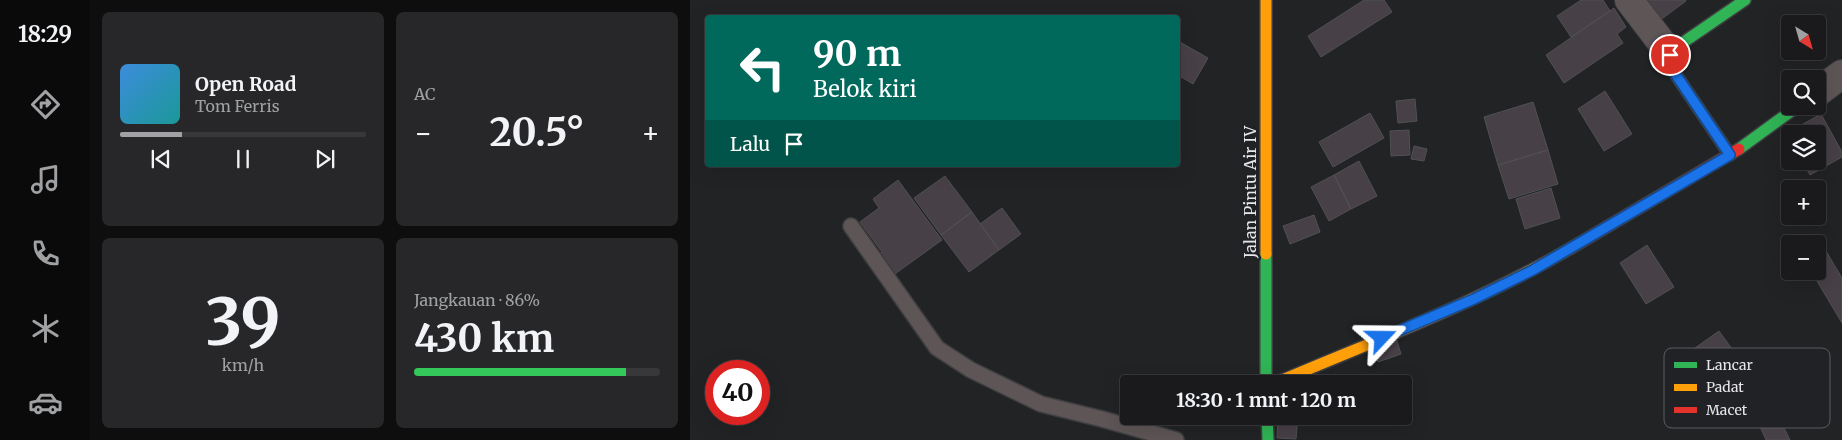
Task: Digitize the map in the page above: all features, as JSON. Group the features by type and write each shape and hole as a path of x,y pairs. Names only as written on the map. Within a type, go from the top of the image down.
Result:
{"street":[{"name":"Jalan Pintu Air IV","path":"1266,0 1266,375"},
{"path":"1629,0 1670,55"},
{"path":"1730,155 1670,66 1670,55 1675,48 1745,0"},
{"path":"1826,86 1842,74"},
{"path":"1294,375 1474,299 1524,274 1730,155 1786,115"},
{"path":"1267,425 1268,440"}],"lane":[{"path":"851,226 937,348 952,359 1041,404 1176,440"}],"building":[{"path":"1364,0 1384,0 1392,12 1321,57 1308,36"},
{"path":"1581,0 1603,0 1610,11 1571,37 1557,16"},
{"path":"1633,0 1685,0 1686,1 1652,26"},
{"path":"1614,8 1626,27 1617,34 1623,43 1564,83 1546,55"},
{"path":"1180,42 1208,58 1193,84 1180,76"},
{"path":"1605,91 1632,134 1604,151 1578,109"},
{"path":"1415,99 1417,121 1398,123 1396,101"},
{"path":"1533,102 1548,150 1498,165 1484,117"},
{"path":"1370,113 1384,138 1333,167 1319,142"},
{"path":"1822,115 1842,152 1842,157 1826,166 1826,125 1801,125"},
{"path":"1409,130 1410,155 1391,156 1390,131"},
{"path":"1414,146 1427,149 1424,161 1411,159"},
{"path":"1548,150 1558,184 1509,199 1498,165"},
{"path":"1359,161 1377,196 1351,209 1334,175"},
{"path":"1807,170 1819,170 1810,175"},
{"path":"1334,175 1351,209 1329,221 1311,187"},
{"path":"945,176 972,212 941,235 914,198"},
{"path":"898,180 942,240 892,276 877,256 882,252 860,222 879,208 873,199"},
{"path":"1551,188 1560,218 1525,229 1516,199"},
{"path":"1002,208 1021,234 999,250 980,224"},
{"path":"972,212 999,250 969,272 941,235"},
{"path":"1314,215 1320,232 1290,244 1283,226"},
{"path":"1647,245 1674,287 1646,304 1620,263"},
{"path":"1826,251 1842,278 1842,323 1816,280 1826,280"},
{"path":"1719,331 1731,348 1695,348"},
{"path":"1396,338 1401,354 1378,362 1373,346"},
{"path":"1278,425 1297,425 1296,439 1277,438"},
{"path":"1761,428 1784,428 1790,440 1766,440"}],"traffic: fast":[{"path":"1730,155 1670,66 1675,48 1745,0"},
{"path":"1739,149 1786,115"},
{"path":"1266,254 1266,375"},
{"path":"1267,425 1268,440"}],"traffic: slow":[{"path":"1266,0 1266,254"},
{"path":"1295,375 1462,304 1571,248"}],"traffic: jam":[{"path":"1571,248 1739,149"}],"route":[{"path":"1382,338 1474,299 1533,270 1730,155 1670,66 1670,55"}]}
